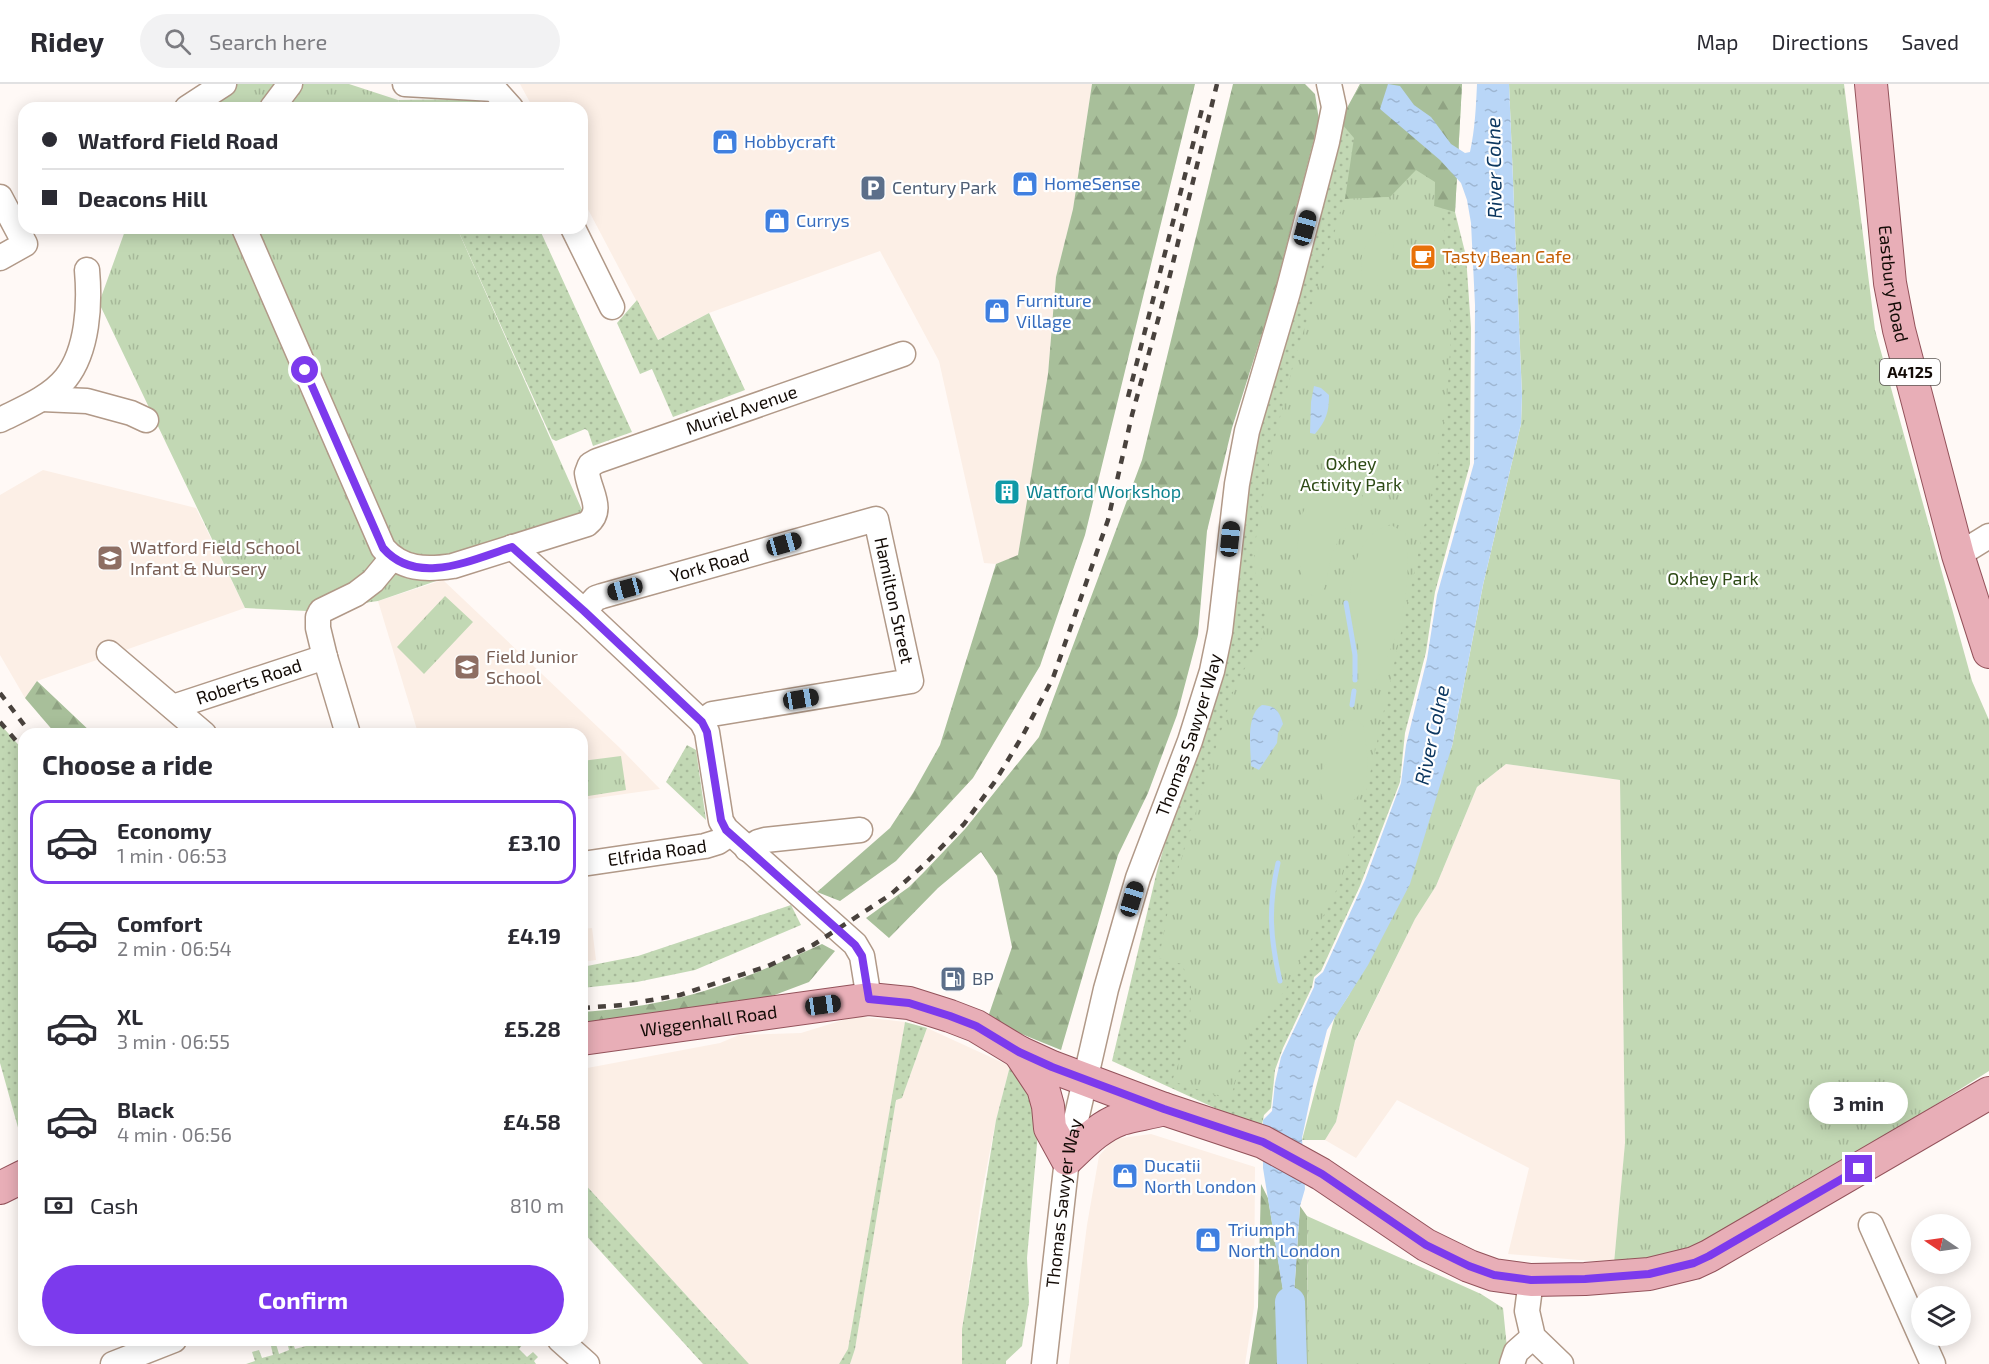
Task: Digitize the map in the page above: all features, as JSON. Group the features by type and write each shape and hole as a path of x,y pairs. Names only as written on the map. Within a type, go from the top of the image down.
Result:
{"main road":[{"name":"Eastbury Road","path":"1871,84 1890,283 1899,330 1958,555 1989,652"},
{"name":"Wiggenhall Road","path":"588,1038 869,999 909,1003 976,1026 1019,1052 1086,1079 1164,1109 1263,1142 1347,1191 1426,1245 1469,1266 1494,1275 1531,1280 1649,1274 1694,1263 1989,1093"},
{"path":"1019,1052 1042,1088 1048,1106 1050,1128 1067,1159 1093,1135 1111,1123 1164,1109"},
{"path":"0,1188 18,1179"}],"street":[{"path":"196,102 224,84"},
{"path":"276,102 288,84"},
{"path":"405,84 494,89 506,102"},
{"name":"Thomas Sawyer Way","path":"1044,1364 1067,1159 1106,988 1138,878 1190,741 1212,671 1220,632 1237,484 1247,431 1291,280 1327,142 1332,95 1350,84"},
{"path":"0,197 18,231"},
{"path":"0,258 25,244 20,234"},
{"path":"247,234 383,548 392,558 414,567 435,568 453,566 512,547 584,611 702,722 707,732 721,820 738,841 855,945 862,956 869,999"},
{"path":"576,234 612,307"},
{"path":"0,420 42,399 66,378 76,360 84,333 89,297 87,270"},
{"name":"Muriel Avenue","path":"512,547 587,524 593,519 596,504 586,473 590,465 597,461 903,354"},
{"path":"42,399 87,401 131,413 146,420"},
{"name":"York Road","path":"584,611 596,598 602,596 876,519"},
{"name":"Hamilton Street","path":"702,722 712,714 911,681 876,519"},
{"path":"1958,555 1989,536"},
{"path":"346,728 325,657 318,617 321,611 356,594 373,581 392,558"},
{"path":"109,653 197,728"},
{"name":"Roberts Road","path":"173,707 325,657"},
{"name":"Elfrida Road","path":"588,863 705,846 718,842 758,842 860,830"},
{"path":"1871,1225 1933,1364"},
{"path":"1531,1280 1527,1311 1533,1337 1561,1364"},
{"path":"1512,1364 1516,1352 1533,1337"},
{"path":"113,1364 159,1346"},
{"path":"568,1346 587,1364"}],"shaded area":[{"path":"520,84 1092,84 1073,209 1056,277 1048,374 1018,556 996,564 984,563 939,361 880,251 709,313 657,340 588,209 588,102 530,102"},
{"name":"Watford Field School Infant & Nursery","path":"43,470 196,508 245,608 37,681 25,698 0,655 0,495"},
{"name":"Field Junior School","path":"443,580 660,789 588,799 588,728 416,728 378,601"},
{"path":"1506,764 1620,780 1625,1144 1614,1263 1508,1254 1529,1168 1397,1100 1356,1158 1325,1140 1336,1122 1355,1042 1415,919 1436,886 1477,787"},
{"path":"588,928 592,928 596,960 588,961"},
{"path":"856,1016 905,1022 848,1350 839,1364 749,1364 588,1188 588,1068 720,1043 739,1035 801,1033"},
{"path":"927,1028 1010,1066 996,1120 982,1192 962,1329 962,1364 850,1364 855,1349 896,1100 902,1098"},
{"path":"1151,1134 1255,1167 1254,1307 1245,1364 1069,1364 1087,1225 1099,1156 1114,1139"}],"green space":[{"path":"229,84 349,84 399,102 198,102"},
{"path":"1092,84 1195,84 1085,535 1040,666 973,778 896,861 840,901 817,892 890,828 913,793 940,745 996,564 1018,555 1048,374 1056,277 1073,209"},
{"path":"1233,84 1305,84 1315,94 1319,120 1272,302 1232,428 1207,531 1198,635 1177,715 1148,793 1118,855 1061,1050 987,1020 1012,947 997,876 981,852 938,888 889,938 866,918 909,887 924,872 965,829 1039,737 1142,460"},
{"name":"Oxhey Activity Park","path":"1360,84 1462,84 1455,212 1466,256 1471,328 1470,464 1435,592 1426,652 1405,733 1400,782 1360,886 1321,971 1314,977 1312,987 1283,1048 1275,1070 1271,1108 1264,1115 1261,1129 1112,1061 1157,871 1183,781 1240,497 1341,123"},
{"path":"1360,84 1462,84 1455,212 1434,206 1435,182 1391,197 1345,199 1354,138 1341,123"},
{"name":"Oxhey Park","path":"1509,84 1844,84 1875,330 1972,681 1989,720 1989,1071 1759,1216 1681,1261 1614,1263 1625,1143 1620,780 1506,764 1477,787 1436,886 1415,919 1355,1041 1336,1122 1325,1140 1302,1140 1335,1016 1349,995 1452,746 1483,585 1521,424 1522,396"},
{"path":"479,99 481,102 399,102 398,100"},
{"name":"Oxhey Activity Park","path":"1416,170 1435,182 1434,206 1441,213 1446,237 1451,333 1447,401 1435,477 1365,797 1341,881 1285,991 1252,1027 1230,1100 1172,1081 1185,1046 1190,1021 1191,986 1182,964 1159,958 1172,889 1236,683 1261,642 1266,619 1254,567 1254,549 1271,453 1295,358 1345,199 1390,197"},
{"path":"1380,232 1390,235 1394,244 1389,270 1372,292 1365,292 1361,267 1364,250 1367,243"},
{"path":"124,234 460,234 590,528 378,601 307,611 245,608 99,303"},
{"path":"460,234 542,234 632,432 593,446 588,431 585,429 556,441 552,439"},
{"path":"637,300 658,340 709,313 745,390 673,417 652,369 640,374 617,323"},
{"path":"1336,474 1343,475 1358,485 1362,502 1360,509 1334,549 1323,592 1314,596 1309,594 1305,588 1297,552 1300,519 1318,481"},
{"path":"1391,525 1405,533 1406,596 1396,634 1371,690 1359,687 1360,654 1352,619 1351,588 1356,560 1362,548 1369,537 1379,529"},
{"path":"445,596 473,622 424,674 397,647"},
{"path":"37,681 87,728 51,728 25,698"},
{"path":"1350,720 1363,725 1368,768 1365,784 1358,796 1349,804 1340,807 1331,805 1324,799 1320,788 1321,772"},
{"path":"0,724 18,744 18,1128 0,1063"},
{"path":"687,745 696,750 706,820 666,782"},
{"path":"621,756 626,790 588,796 588,760"},
{"path":"791,905 801,925 695,970 637,982 588,987 588,966 638,956"},
{"path":"822,944 835,951 809,982 753,1003 737,1000 735,1007 588,1028 588,1011 645,1005 685,996 764,969"},
{"path":"905,1022 927,1028 902,1098 896,1100 855,1349 850,1364 839,1364 848,1349"},
{"path":"1010,1066 1040,1110 1027,1258 1029,1302 1022,1346 1006,1361 1006,1364 962,1364 962,1329 996,1120"},
{"path":"1261,1184 1268,1198 1291,1338 1300,1206 1307,1216 1308,1364 1249,1364 1258,1307"},
{"path":"588,1188 749,1364 703,1364 588,1238"},
{"path":"1307,1216 1481,1294 1503,1308 1507,1348 1501,1364 1308,1364"},
{"path":"271,1346 277,1346 279,1354 289,1350 288,1346 294,1346 295,1349 306,1346 521,1346 519,1349 527,1357 533,1352 538,1357 534,1361 536,1364 246,1364 255,1361 252,1352 259,1350 262,1358 273,1355"}],"water":[{"path":"1388,84 1400,86 1414,105 1431,117 1451,144 1465,153 1470,152 1472,143 1477,84 1509,84 1522,396 1521,424 1483,585 1452,746 1410,884 1368,965 1327,1030 1313,1085 1302,1138 1305,1189 1300,1206 1291,1341 1263,1168 1263,1120 1272,1111 1281,1057 1314,987 1315,979 1323,972 1365,880 1401,783 1406,745 1427,659 1437,595 1474,463 1475,305 1471,223 1467,200 1461,183 1440,160 1380,109"},
{"path":"1314,386 1321,388 1329,395 1326,416 1315,434 1310,433"},
{"path":"1262,705 1276,710 1283,724 1278,733 1277,743 1259,770 1251,766 1250,733 1253,716"}],"waterway":[{"path":"1346,603 1355,655 1355,680"},
{"path":"1352,705 1354,691"},
{"path":"1278,863 1273,894 1272,922 1280,981"},
{"name":"River Colne","path":"1290,1302 1292,1364"}],"railway":[{"path":"588,1008 623,1005 680,995 768,966 813,945 890,895 926,863 964,824 996,780 1053,678 1108,520 1132,415 1167,287 1217,84"},
{"path":"1128,397 1202,109"},
{"path":"0,693 26,728"},
{"path":"0,722 18,743"}],"place":[{"name":"Hobbycraft","path":"725,142"},
{"name":"HomeSense","path":"1025,184"},
{"name":"Century Park","path":"873,188"},
{"name":"Currys","path":"777,221"},
{"name":"Tasty Bean Cafe","path":"1423,257"},
{"name":"Furniture Village","path":"997,311"},
{"name":"Watford Workshop","path":"1007,492"},
{"name":"Watford Field School Infant & Nursery","path":"110,558"},
{"name":"Field Junior School","path":"467,667"},
{"name":"BP","path":"953,979"},
{"name":"Ducatii North London","path":"1125,1176"},
{"name":"Triumph North London","path":"1208,1240"}],"route":[{"path":"305,370 383,548 392,558 402,563 414,567 435,568 453,566 512,547 584,611 702,722 707,732 721,820 726,830 855,945 862,956 869,999 909,1003 950,1016 976,1026 1019,1052 1052,1067 1164,1109 1263,1142 1322,1174 1426,1245 1469,1266 1494,1275 1531,1280 1585,1279 1649,1274 1694,1263 1859,1169"}]}
